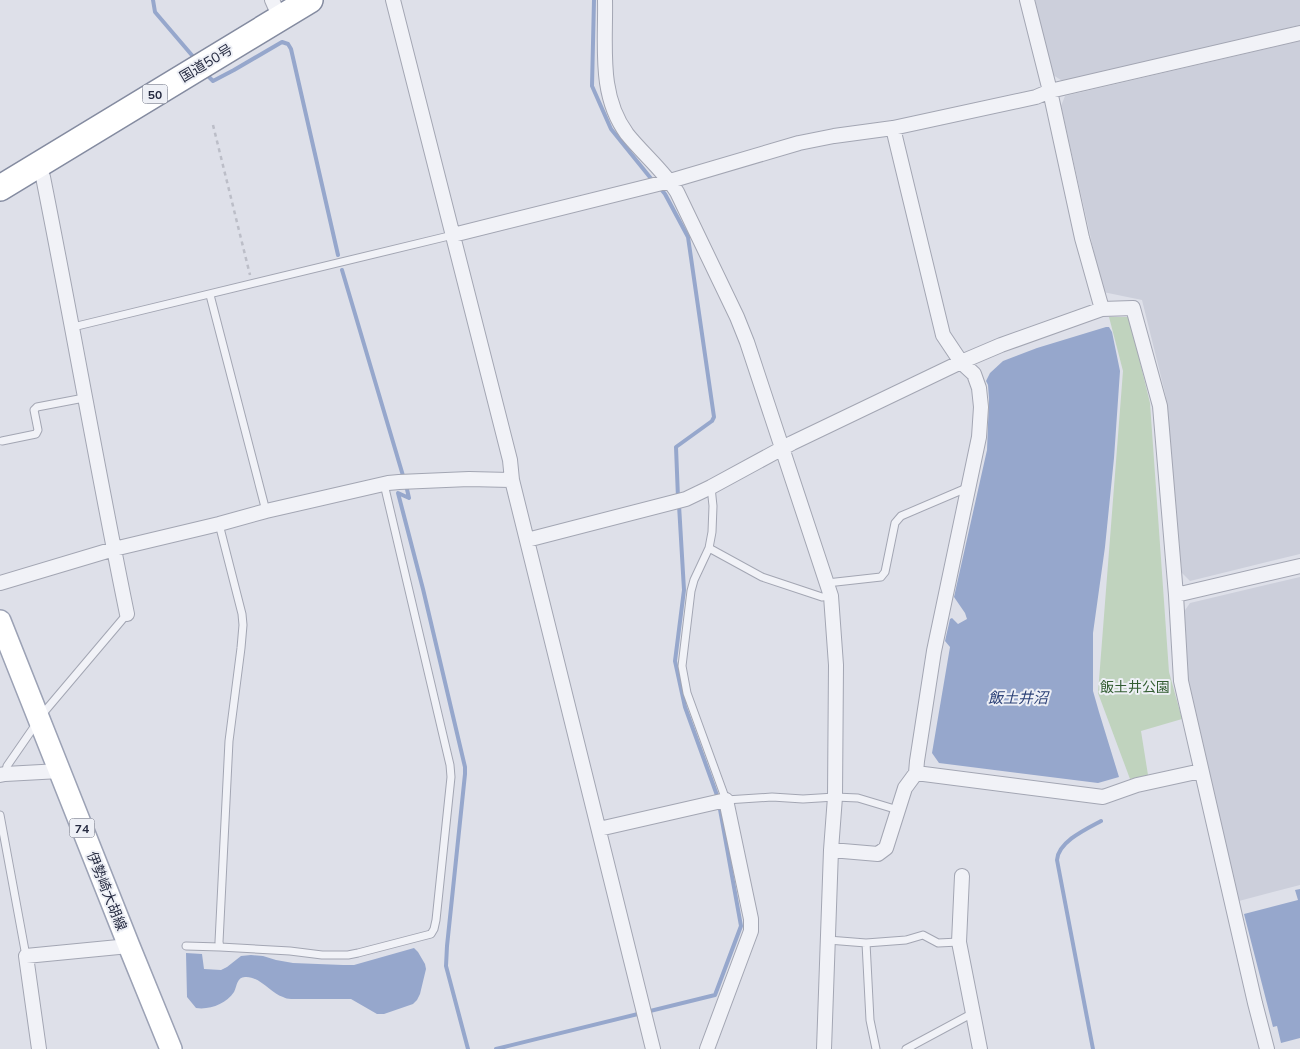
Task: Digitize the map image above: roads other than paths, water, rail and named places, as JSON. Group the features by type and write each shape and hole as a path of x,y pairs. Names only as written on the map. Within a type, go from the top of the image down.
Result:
{"highway":[{"name":"国道50号","path":"0,188 37,166 276,9 310,0"}],"main road":[{"name":"伊勢崎大胡線","path":"0,621 171,1049"}],"street":[{"path":"393,0 510,460 512,480 653,1049"},
{"path":"605,0 604,61 611,100 627,133 670,181 685,208 737,317 767,400 829,589 836,664 835,796 831,850 824,1049"},
{"path":"1027,0 1050,91 1082,238 1102,310"},
{"path":"453,235 670,181 799,143 893,128 1036,97 1050,91 1300,34"},
{"path":"831,850 878,854 886,848 905,788 916,773 934,651 979,437 981,406 979,388 974,374 961,362 943,335 893,128"},
{"path":"37,166 43,177 127,614"},
{"path":"527,540 686,499 782,450 792,443 961,362 1001,345 1102,310 1133,308 1160,406 1176,595 1181,681 1267,1049"},
{"path":"0,583 114,549 384,484 469,479 512,480"},
{"path":"1176,595 1300,566"},
{"path":"916,773 1103,797 1137,785 1201,771"},
{"path":"3,774 60,772"},
{"path":"599,829 726,800 751,919 751,931 707,1049"},
{"path":"962,876 959,942 980,1049"},
{"path":"39,1049 26,956 129,946"}],"lane":[{"path":"73,327 453,235"},
{"path":"210,295 266,511"},
{"path":"2,441 36,434 38,430 34,410 37,407 84,398"},
{"path":"186,946 290,950 322,955 348,955 431,934 434,929 450,794 450,765 384,484"},
{"path":"709,548 762,577 822,597 829,589 881,577 885,572 895,523 901,516 969,486"},
{"path":"711,487 713,506 712,532 709,548 691,591 682,666 687,693 726,800 772,797 803,799 835,796 858,798 898,810"},
{"path":"219,524 242,614 243,625 229,741 220,947"},
{"path":"3,774 45,711 127,614"},
{"path":"0,815 26,956"},
{"path":"828,940 866,944 906,940 923,935 938,943 959,942"},
{"path":"866,944 870,1020 876,1049"},
{"path":"906,1049 973,1012"}],"water":[{"name":"飯土井沼","path":"1109,327 1112,332 1120,371 1105,547 1093,633 1093,691 1119,777 1098,783 939,763 932,753 950,647 945,641 950,619 952,618 958,624 967,619 954,597 987,450 989,399 986,381 990,373 1003,361 1037,348"},
{"path":"1300,889 1300,1038 1281,1043 1277,1026 1273,1027 1244,914 1298,900 1295,890"},
{"path":"414,948 425,964 426,969 420,994 413,1004 384,1014 377,1014 351,999 287,998 278,995 250,977 240,978 231,996 222,1003 212,1007 196,1008 187,997 186,953 202,954 204,969 221,970 241,956 263,956 293,963 354,965"}],"waterway":[{"path":"153,0 155,12 196,60"},
{"path":"594,0 592,86 611,129 653,181"},
{"path":"206,74 213,81 282,42 288,44 291,49 338,255"},
{"path":"660,188 688,237 714,417 712,421 676,447 678,498"},
{"path":"342,270 404,479"},
{"path":"406,485 409,498 398,493 465,767 446,966 468,1049"},
{"path":"679,505 684,590 675,661 685,707 718,798"},
{"path":"496,1049 715,995 741,926 719,804"},
{"path":"1093,1049 1057,860 1062,847 1067,842 1101,821"}],"park label":[{"name":"飯土井公園","path":"1135,687"}]}
